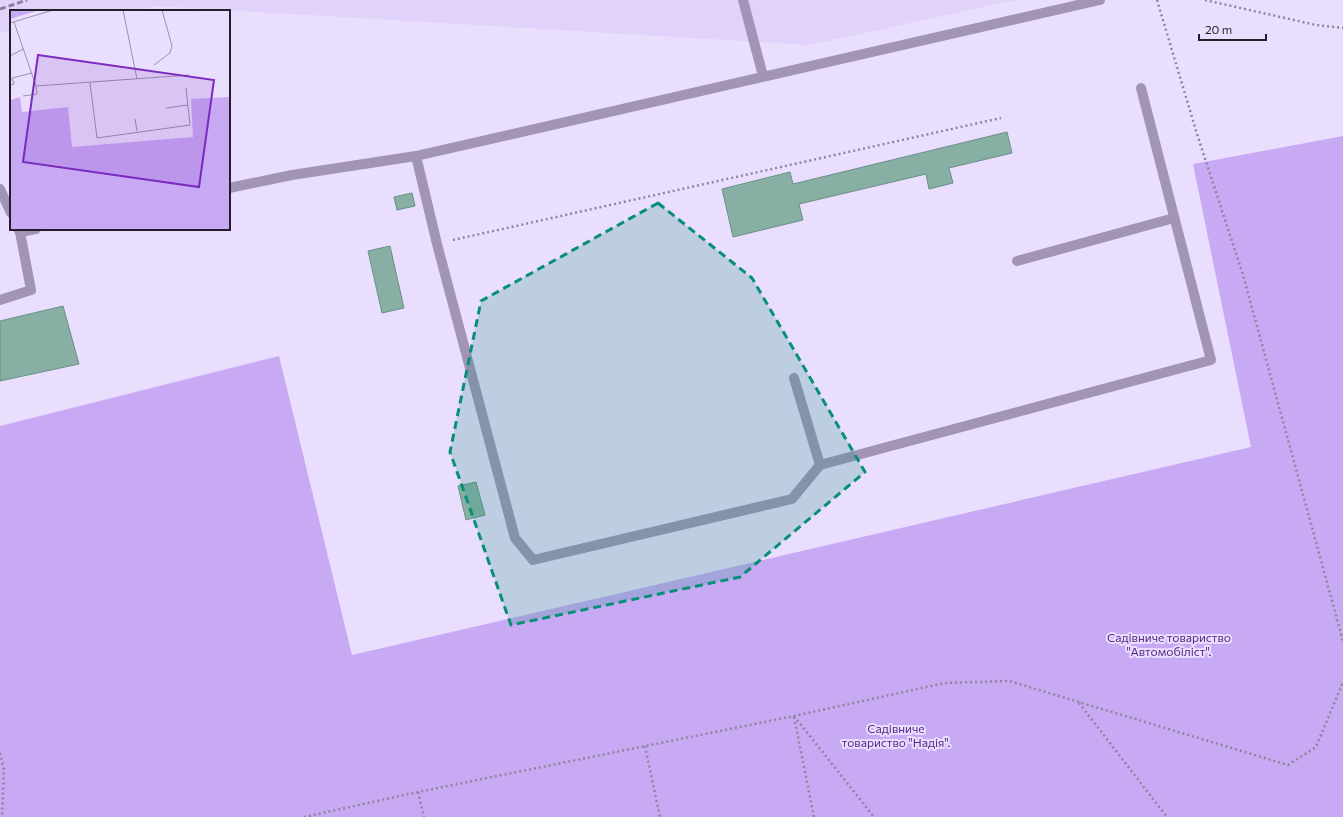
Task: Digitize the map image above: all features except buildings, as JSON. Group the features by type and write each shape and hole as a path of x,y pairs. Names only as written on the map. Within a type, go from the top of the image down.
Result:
{"lane":[{"path":"743,0 763,76"},
{"path":"230,188 292,175 416,156 1100,0"},
{"path":"416,156 437,244 515,538 533,560 792,499 820,465 1211,360 1141,88"},
{"path":"0,189 10,211"},
{"path":"1017,261 1174,218"},
{"path":"0,300 31,290 19,231"},
{"path":"794,378 820,465"}],"path":[{"path":"1157,0 1197,134 1243,275 1343,641"},
{"path":"1205,0 1316,25 1343,28"},
{"path":"437,244 1001,118"},
{"path":"304,817 418,792 794,716 945,683 1009,681 1288,765 1316,747 1343,682"},
{"path":"1079,703 1167,817"},
{"path":"794,716 814,817"},
{"path":"794,716 874,817"},
{"path":"645,746 660,817"},
{"path":"0,753 4,770 2,817"},
{"path":"418,792 424,817"}],"highlighted area":[{"path":"658,203 752,278 865,472 740,577 511,625 450,452 481,301"}],"shaded area":[{"path":"0,0 1016,0 809,45 157,6 134,10 10,10 10,31 0,33"}],"green space":[{"name":"Садівниче товариство \"Автомобіліст\".","path":"1343,136 1343,817 0,817 0,426 279,356 352,655 1251,447 1193,164"}],"railway":[{"path":"0,9 27,0"}],"park label":[{"name":"Садівниче товариство \"Надія\".","path":"896,735"}]}
